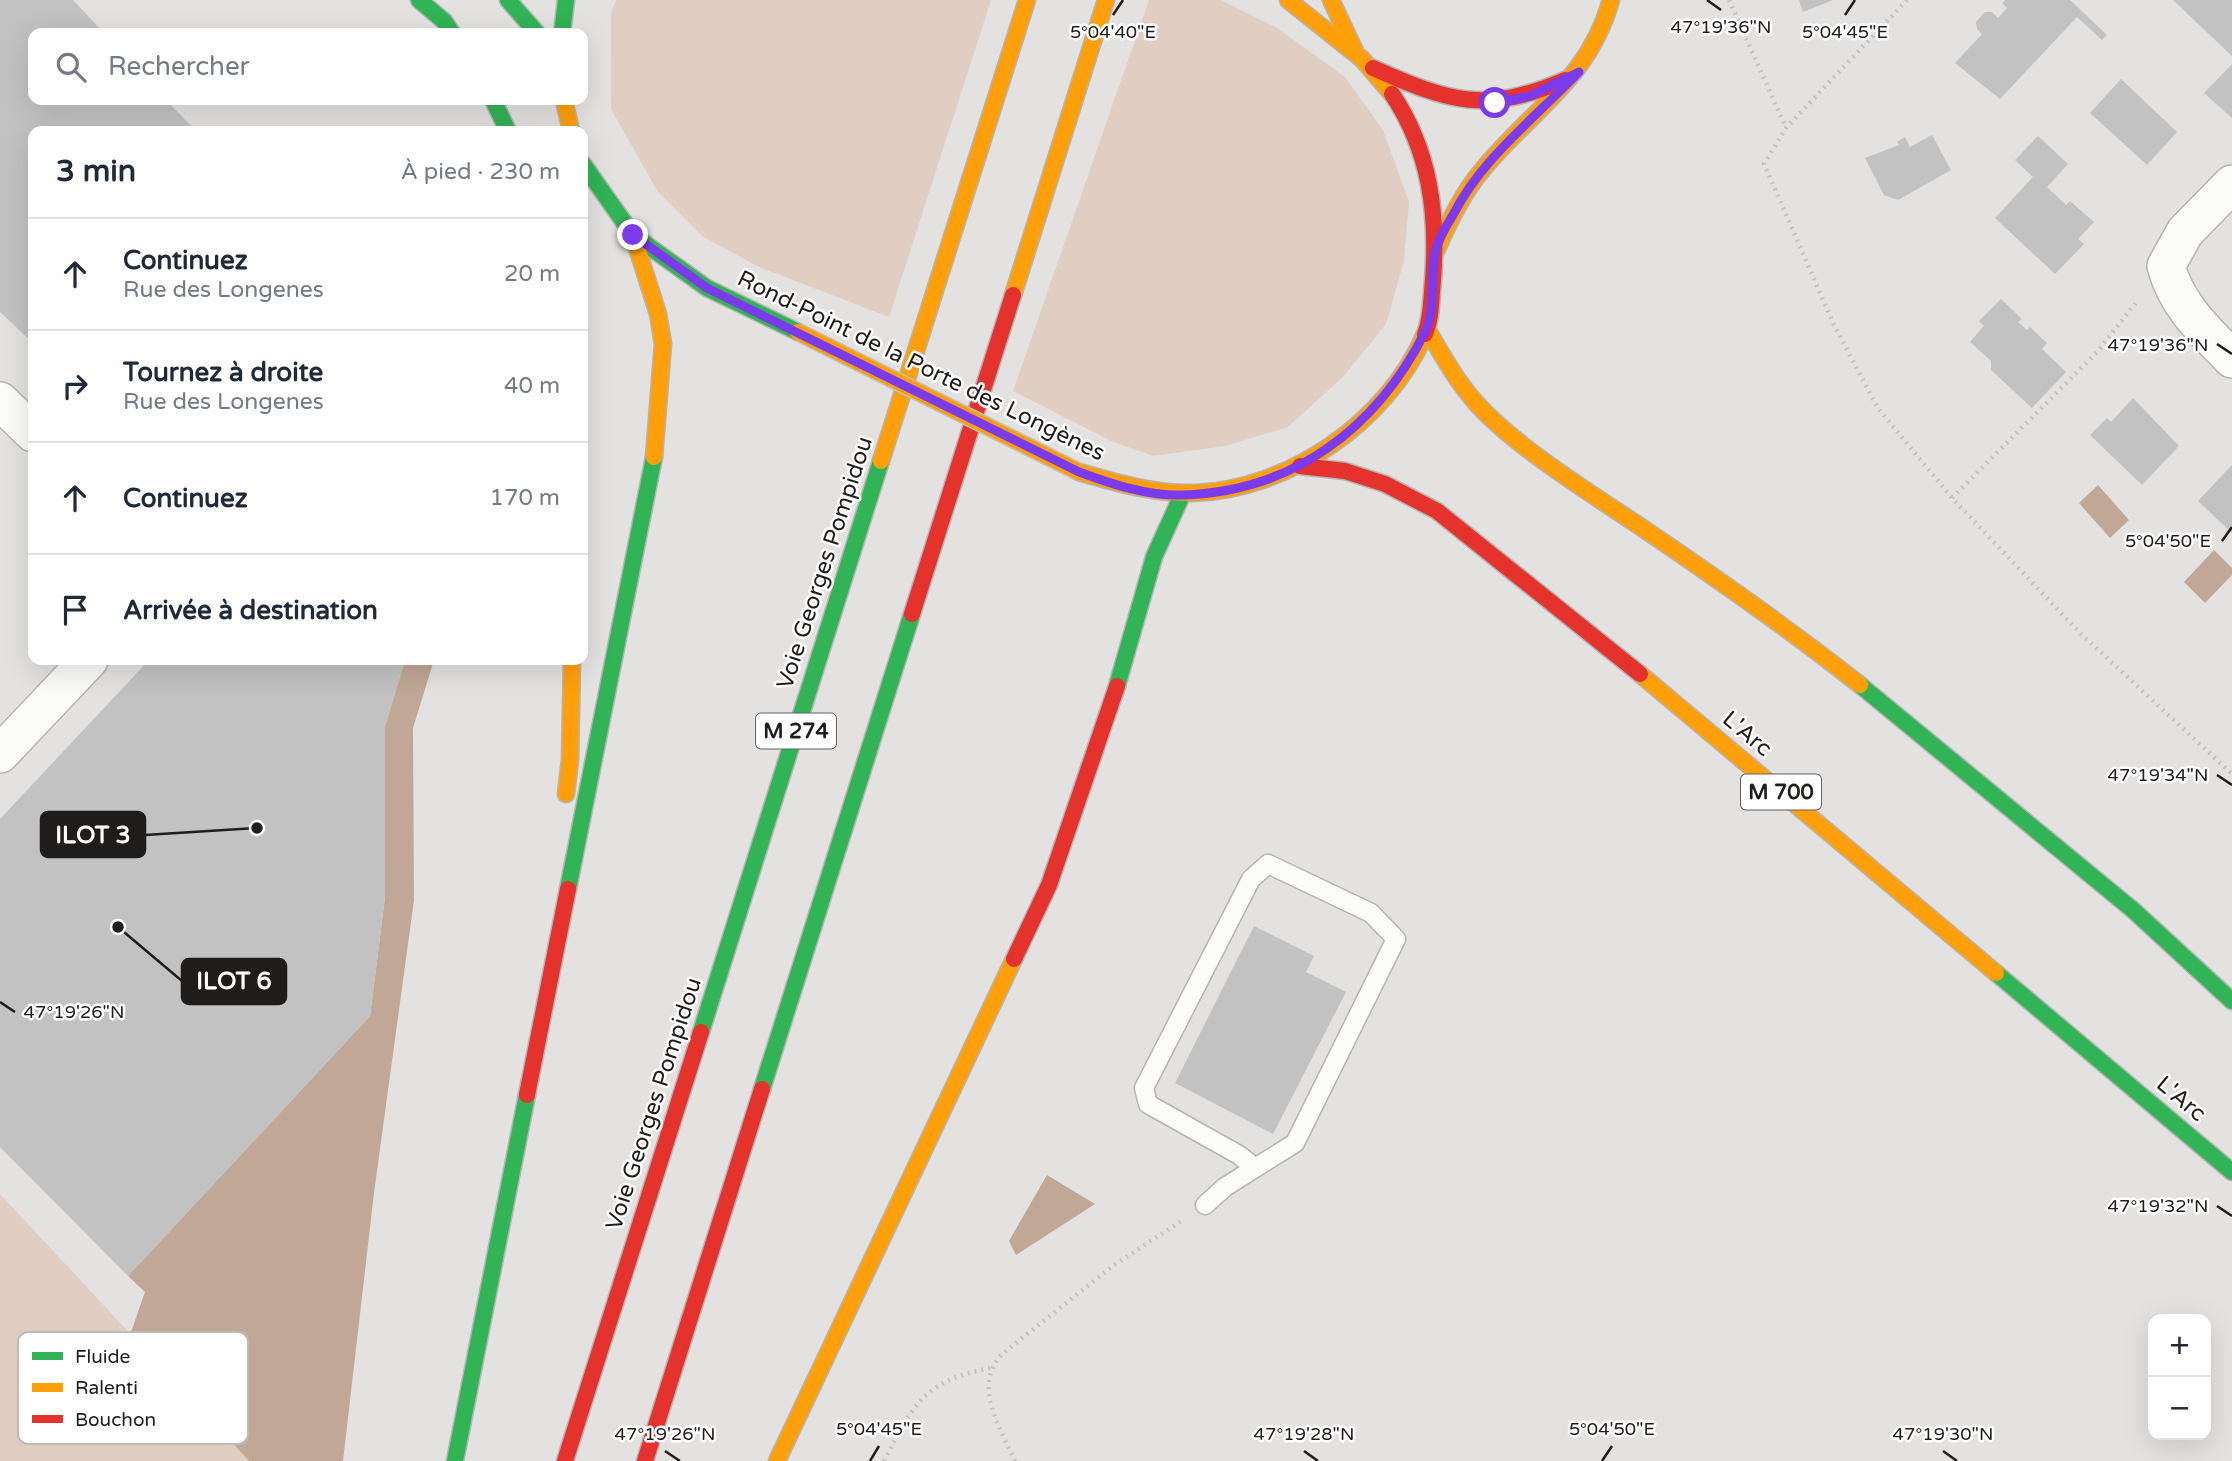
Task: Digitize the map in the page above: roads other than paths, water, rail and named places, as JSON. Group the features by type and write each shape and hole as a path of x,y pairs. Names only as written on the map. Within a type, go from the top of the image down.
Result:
{"main road":[{"path":"419,0 449,28"},
{"path":"508,0 533,28"},
{"path":"563,28 566,0"},
{"name":"Voie Georges Pompidou","path":"565,1461 1027,0"},
{"name":"M 274","path":"645,1461 1106,0"},
{"name":"Rond-Point de la Porte des Longènes","path":"588,171 633,235 707,288 1079,472 1118,485 1182,495 1257,483 1300,466 1334,446 1385,398 1427,329 1436,251 1431,194 1422,148 1401,103 1373,68 1288,0"},
{"path":"1331,0 1354,51"},
{"path":"1436,251 1467,190 1490,159 1579,72 1595,47 1608,17 1611,0"},
{"path":"1373,68 1424,91 1463,100 1495,103 1530,96 1579,72"},
{"path":"495,105 506,126"},
{"path":"565,105 570,126"},
{"path":"454,1461 657,440 663,344 658,314 633,235"},
{"path":"1427,329 1450,368 1478,405 1508,432 1593,495 1778,620 1871,693 2133,909 2232,1001"},
{"name":"L'Arc","path":"1300,466 1345,471 1385,484 1437,511 1577,621 2232,1172"},
{"path":"777,1461 1049,885 1112,702 1154,557 1182,495"},
{"path":"563,814 570,760 572,665"},
{"path":"527,1098 558,855"}],"street":[{"path":"2232,184 2185,232 2166,266 2172,290 2186,312 2232,359"},
{"path":"0,401 28,428"},
{"path":"0,754 84,665"}],"lane":[{"path":"1205,1205 1225,1187 1295,1143 1396,939 1371,913 1268,864 1251,878 1144,1088 1149,1104 1239,1155 1255,1168"}],"place":[{"name":"ILOT 3","path":"257,828"},
{"name":"ILOT 6","path":"118,927"}]}
